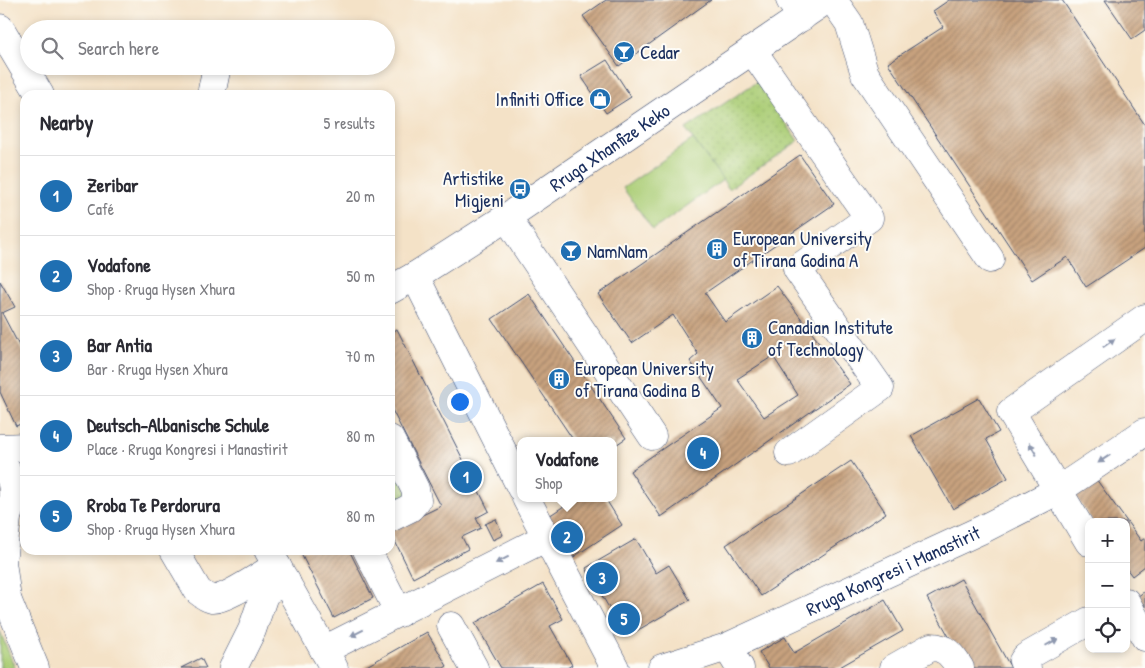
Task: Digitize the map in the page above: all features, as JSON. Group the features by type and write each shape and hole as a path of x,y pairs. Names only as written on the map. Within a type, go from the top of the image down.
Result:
{"street":[{"name":"Rruga Xhanfize Keko","path":"395,287 507,217 752,50 796,8 826,0"},
{"path":"833,0 850,23 865,74 990,260"},
{"path":"0,28 20,62"},
{"path":"752,50 869,218 797,269 880,388 789,453"},
{"path":"28,75 37,90"},
{"path":"212,90 215,75"},
{"path":"507,217 652,436"},
{"path":"415,276 517,480"},
{"path":"1085,536 1011,412 1145,318"},
{"name":"Rruga Kongresi i Manastirit","path":"662,668 733,658 905,566 1057,491 1145,432"},
{"path":"0,448 20,447"},
{"path":"395,449 415,489 417,500 410,508 395,516"},
{"path":"0,461 9,473 13,486 13,500 2,562 3,595 35,668"},
{"path":"528,502 615,668"},
{"path":"277,566 329,659 399,613 546,538"},
{"path":"177,555 198,591 211,599 226,596 277,566"},
{"path":"370,555 399,613"},
{"path":"234,668 252,630 265,592 277,566"},
{"path":"1129,608 1145,637"},
{"path":"1027,668 1024,661 1026,657 1085,623"},
{"path":"451,626 474,668"},
{"path":"894,668 931,647 937,647 949,652 960,668"}],"green space":[{"path":"758,81 798,141 729,189 686,129"},
{"path":"693,139 723,180 653,230 623,188"},
{"path":"395,468 408,493 395,505"},
{"path":"0,631 15,668 0,668"}],"building":[{"path":"606,0 711,0 619,66 583,16"},
{"path":"949,0 1062,0 1145,125 1145,248 1086,287 1067,257 1032,280 888,63 943,27 933,11"},
{"path":"1105,0 1145,0 1145,30 1132,39"},
{"path":"607,60 631,97 606,113 581,76"},
{"path":"800,155 834,204 705,293 725,322 777,286 850,384 661,517 630,471 722,408 690,361 698,354 673,315 632,343 598,294","holes":["773,356 798,395 764,417 737,379"]},
{"path":"0,281 15,307 2,313 20,347 20,424 16,426 0,392"},
{"name":"European University of Tirana Godina B","path":"529,294 626,438 617,444 617,437 571,437 492,319"},
{"path":"397,329 489,511 476,518 481,528 462,537 468,549 413,578 395,541 395,529 441,506 395,416 395,330"},
{"path":"979,398 999,432 986,439 1008,478 953,509 911,436"},
{"path":"851,461 886,513 761,596 726,545"},
{"path":"1096,479 1124,518 1090,518 1074,494"},
{"path":"570,502 608,502 622,525 572,558 546,518"},
{"path":"496,519 503,535 493,540 485,524"},
{"path":"1130,526 1141,541 1145,538 1145,566 1132,576 1130,573"},
{"path":"636,539 656,573 669,565 690,600 626,637 586,568"},
{"path":"302,555 352,555 373,598 334,618"},
{"path":"961,579 1011,668 967,668 927,598"},
{"path":"543,584 563,619 550,626 572,665 567,668 501,668 475,623"},
{"path":"1145,591 1145,609 1137,597"},
{"path":"885,600 903,631 838,668 769,668 759,652 785,637 794,653"},
{"path":"427,632 447,666 444,668 363,668"},
{"path":"201,658 206,668 181,668"}],"place":[{"name":"Cedar","path":"624,52"},
{"name":"Infiniti Office","path":"600,99"},
{"name":"Artistike Migjeni","path":"520,189"},
{"name":"European University of Tirana Godina A","path":"717,249"},
{"name":"NamNam","path":"571,251"},
{"name":"Canadian Institute of Technology","path":"752,338"},
{"name":"European University of Tirana Godina B","path":"559,379"},
{"name":"Deutsch-Albanische Schule","path":"703,453"},
{"name":"Zeribar","path":"466,477"},
{"name":"Vodafone","path":"567,537"},
{"name":"Bar Antia","path":"602,578"},
{"name":"Rroba Te Perdorura","path":"624,619"}]}
